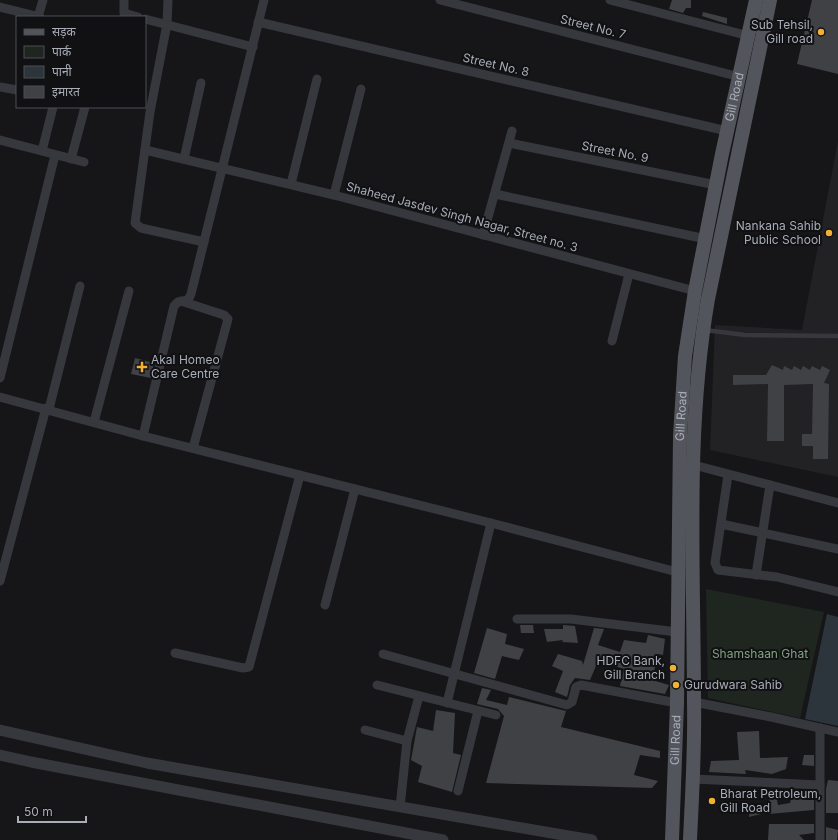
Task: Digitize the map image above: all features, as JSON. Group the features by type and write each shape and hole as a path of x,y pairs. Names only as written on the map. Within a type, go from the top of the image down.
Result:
{"main road":[{"name":"Gill Road","path":"672,840 677,703 677,572 680,436 686,356 695,291 756,0"},
{"name":"Gill Road","path":"690,840 693,779 694,702 692,602 694,465 696,407 703,330 770,0"}],"street":[{"path":"39,16 43,0"},
{"path":"124,0 124,13 134,16"},
{"path":"168,0 167,24 150,90 145,150 134,223 141,228 204,242"},
{"path":"143,436 174,306 181,301 188,300 190,297 264,0"},
{"name":"Street No. 7","path":"440,0 740,77"},
{"path":"610,0 749,36"},
{"path":"0,7 35,16"},
{"path":"146,19 252,47"},
{"name":"Street No. 8","path":"258,22 728,131"},
{"path":"291,184 317,79"},
{"path":"184,159 201,83"},
{"path":"0,87 16,90"},
{"path":"334,195 361,88"},
{"path":"42,151 53,108"},
{"path":"71,159 85,108"},
{"path":"483,235 512,131"},
{"path":"0,140 84,162"},
{"name":"Street No. 9","path":"509,143 716,185"},
{"name":"Shaheed Jasdev Singh Nagar, Street no. 3","path":"145,150 334,195 695,291"},
{"path":"0,378 55,155"},
{"path":"495,194 706,239"},
{"path":"612,341 629,274"},
{"path":"0,581 80,286"},
{"path":"94,422 129,291"},
{"path":"181,301 224,315 228,319 193,448"},
{"path":"0,396 143,436 491,523 677,572"},
{"path":"694,465 838,503"},
{"path":"175,653 243,668 250,667 300,475"},
{"path":"728,475 716,564 718,570 777,577 838,592"},
{"path":"756,575 764,532 770,485"},
{"path":"325,605 355,489"},
{"path":"447,703 491,523"},
{"path":"721,524 838,549"},
{"path":"517,619 576,620 677,632"},
{"path":"383,654 568,705 572,702 576,687 581,685 677,703"},
{"path":"377,685 496,715"},
{"path":"400,807 407,741 419,696"},
{"path":"694,702 838,732"},
{"path":"458,791 478,711"},
{"path":"820,728 820,840"},
{"path":"0,730 147,763 592,840"},
{"path":"365,730 407,741"},
{"path":"0,755 443,840"},
{"path":"693,779 820,785"}],"lane":[{"path":"703,330 745,335 838,336"}],"shaded area":[{"name":"Nankana Sahib Public School","path":"838,141 838,477 710,450 715,325 802,330"}],"green space":[{"name":"Shamshaan Ghat","path":"706,589 824,612 800,718 708,698"}],"water":[{"path":"827,614 838,617 838,726 805,719"}],"building":[{"path":"672,0 691,0 691,8 686,8 683,13 669,9"},
{"name":"Sub Tehsil, Gill road","path":"812,0 838,0 838,74 797,64"},
{"path":"703,12 727,18 727,24 702,16"},
{"path":"135,358 154,363 151,378 131,374"},
{"path":"772,365 783,370 784,366 792,370 794,366 801,370 803,366 810,370 812,366 820,370 822,366 830,370 824,383 829,384 828,459 813,459 813,446 802,446 802,434 812,434 813,384 784,385 784,441 767,441 768,384 733,385 733,375 766,375"},
{"path":"520,625 533,625 534,633 521,633"},
{"path":"563,625 575,626 578,643 562,642 563,640 547,642 544,629 563,629"},
{"path":"487,628 507,634 505,644 524,649 519,660 502,656 495,679 474,673"},
{"path":"594,628 604,629 598,645 620,652 624,640 646,643 648,635 665,639 663,655 658,654 652,680 669,685 665,694 620,686 624,669 598,661 590,680 575,678 570,685 567,697 555,692 563,671 552,666 558,654 582,661 583,665"},
{"path":"482,688 491,690 486,700 507,705 509,697 566,711 561,727 660,751 660,758 640,755 634,775 658,781 652,788 486,783 504,716 498,709 477,704"},
{"path":"436,710 455,713 453,753 461,755 452,792 418,782 422,766 411,760 417,727 433,731"},
{"path":"759,731 760,758 788,757 786,769 772,774 745,770 746,774 709,772 711,761 739,760 737,732"},
{"path":"804,755 814,755 814,766 802,765"},
{"path":"828,780 838,781 838,813 826,813 826,789"},
{"path":"776,795 778,805 790,803 792,795 814,795 814,810 769,814 769,812 749,817 750,807 770,805 769,796"},
{"path":"769,824 814,824 814,833 799,835 804,840 768,840"},
{"path":"826,827 838,830 837,840 826,840"}],"place":[{"name":"Sub Tehsil, Gill road","path":"821,32"},
{"name":"Nankana Sahib Public School","path":"829,233"},
{"name":"Akal Homeo Care Centre","path":"142,367"},
{"name":"HDFC Bank, Gill Branch","path":"673,668"},
{"name":"Gurudwara Sahib","path":"676,685"},
{"name":"Bharat Petroleum, Gill Road","path":"712,801"}]}
